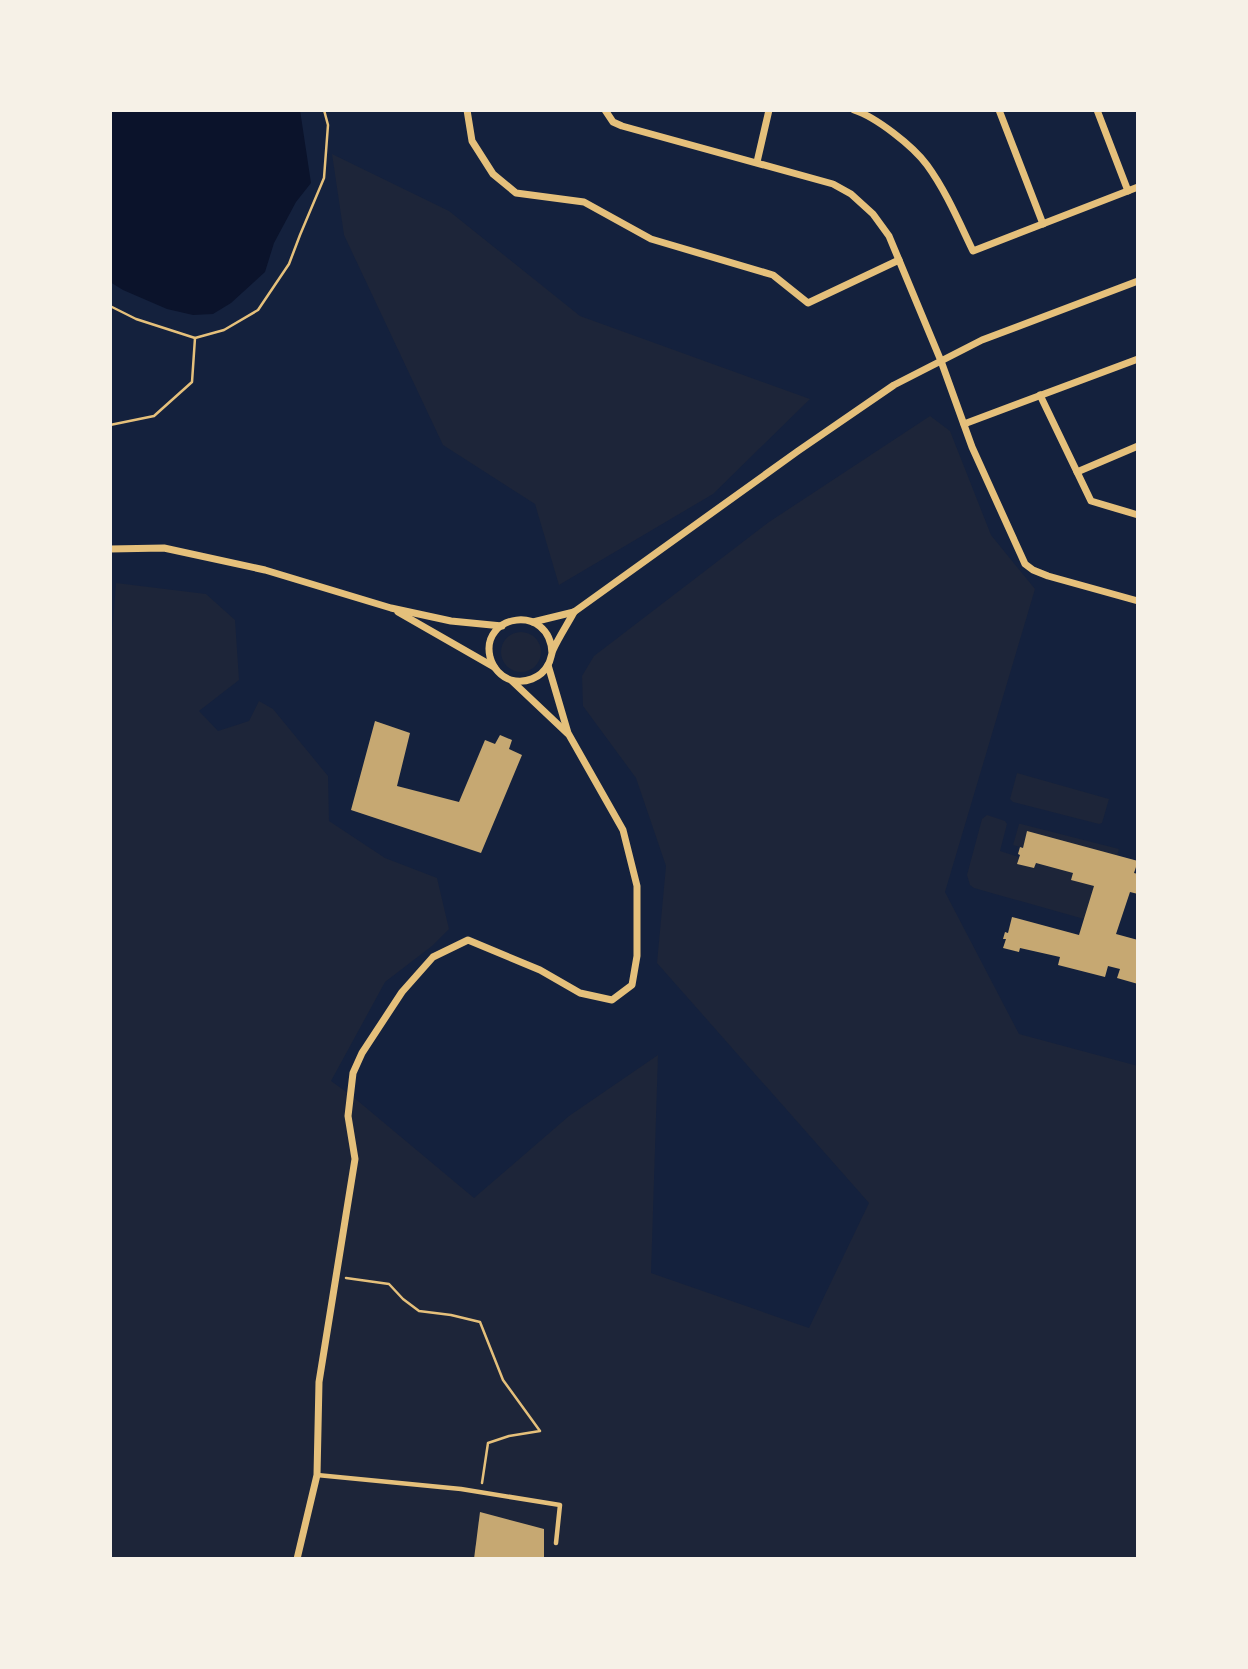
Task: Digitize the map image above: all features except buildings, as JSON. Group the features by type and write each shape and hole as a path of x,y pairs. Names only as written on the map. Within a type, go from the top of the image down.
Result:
{"street":[{"path":"467,110 472,141 493,174 516,194 584,202 651,239 773,275 808,303 899,260"},
{"path":"605,110 613,122 622,126 833,184 851,194 873,214 888,236 899,260 997,505 1025,564 1048,576 1138,601"},
{"path":"757,162 769,110"},
{"path":"854,110 863,112 894,132 926,164 953,208 973,251 1138,187"},
{"path":"999,110 1042,224"},
{"path":"1097,110 1128,191"},
{"path":"533,622 574,612 894,385 982,340 1138,281"},
{"path":"964,424 1138,359"},
{"path":"1040,395 1091,501 1138,515"},
{"path":"1077,472 1138,446"},
{"path":"110,549 164,548 265,570 391,608 451,621 502,626"},
{"path":"391,608 495,668"},
{"path":"552,653 548,635 541,627 523,619 513,620 502,626 491,639 489,648 490,658 502,676 522,681 533,679 542,674 548,665 574,612"},
{"path":"297,1559 317,1475 319,1382 355,1159 348,1116 354,1073 362,1053 402,992 433,957 468,940 540,970 580,993 612,1000 632,985 637,956 637,886 623,830 568,733 548,665"},
{"path":"512,680 568,733"}],"lane":[{"path":"317,1475 461,1489 560,1504 556,1543"}],"path":[{"path":"110,306 195,338 224,330 258,310 289,264 324,178 328,125 324,110"},
{"path":"110,425 154,416 192,382 195,338"},
{"path":"336,1276 389,1284 419,1311 480,1322 503,1380 540,1431 488,1443 480,1492"}],"shaded area":[{"path":"110,110 300,110 311,183 296,202 274,243 265,272 231,303 213,314 193,315 167,309 110,282"},
{"path":"332,154 449,211 580,316 810,399 713,494 559,585 535,504 443,445 344,235"},
{"path":"930,416 950,431 991,535 1035,589 945,892 1019,1034 1138,1066 1138,1559 110,1559 110,661 116,583 206,594 235,620 239,680 199,711 218,731 249,721 259,701 273,709 328,776 329,821 385,858 437,878 449,929 432,946 385,982 331,1081 474,1198 569,1116 658,1055 651,1273 809,1328 869,1203 657,963 666,866 636,778 583,706 582,676 594,656 769,522"},
{"path":"521,632 535,638 541,652 535,666 521,672 507,666 501,652 507,638"},
{"path":"1017,773 1109,799 1102,823 1013,802 1010,799"},
{"path":"987,815 1007,824 1000,851 1019,857 1018,864 1034,868 1036,863 1073,873 1094,886 1084,919 970,885 967,875 982,819"},
{"path":"1019,824 1119,849 1117,856 1027,832 1023,848 1013,845"}]}
